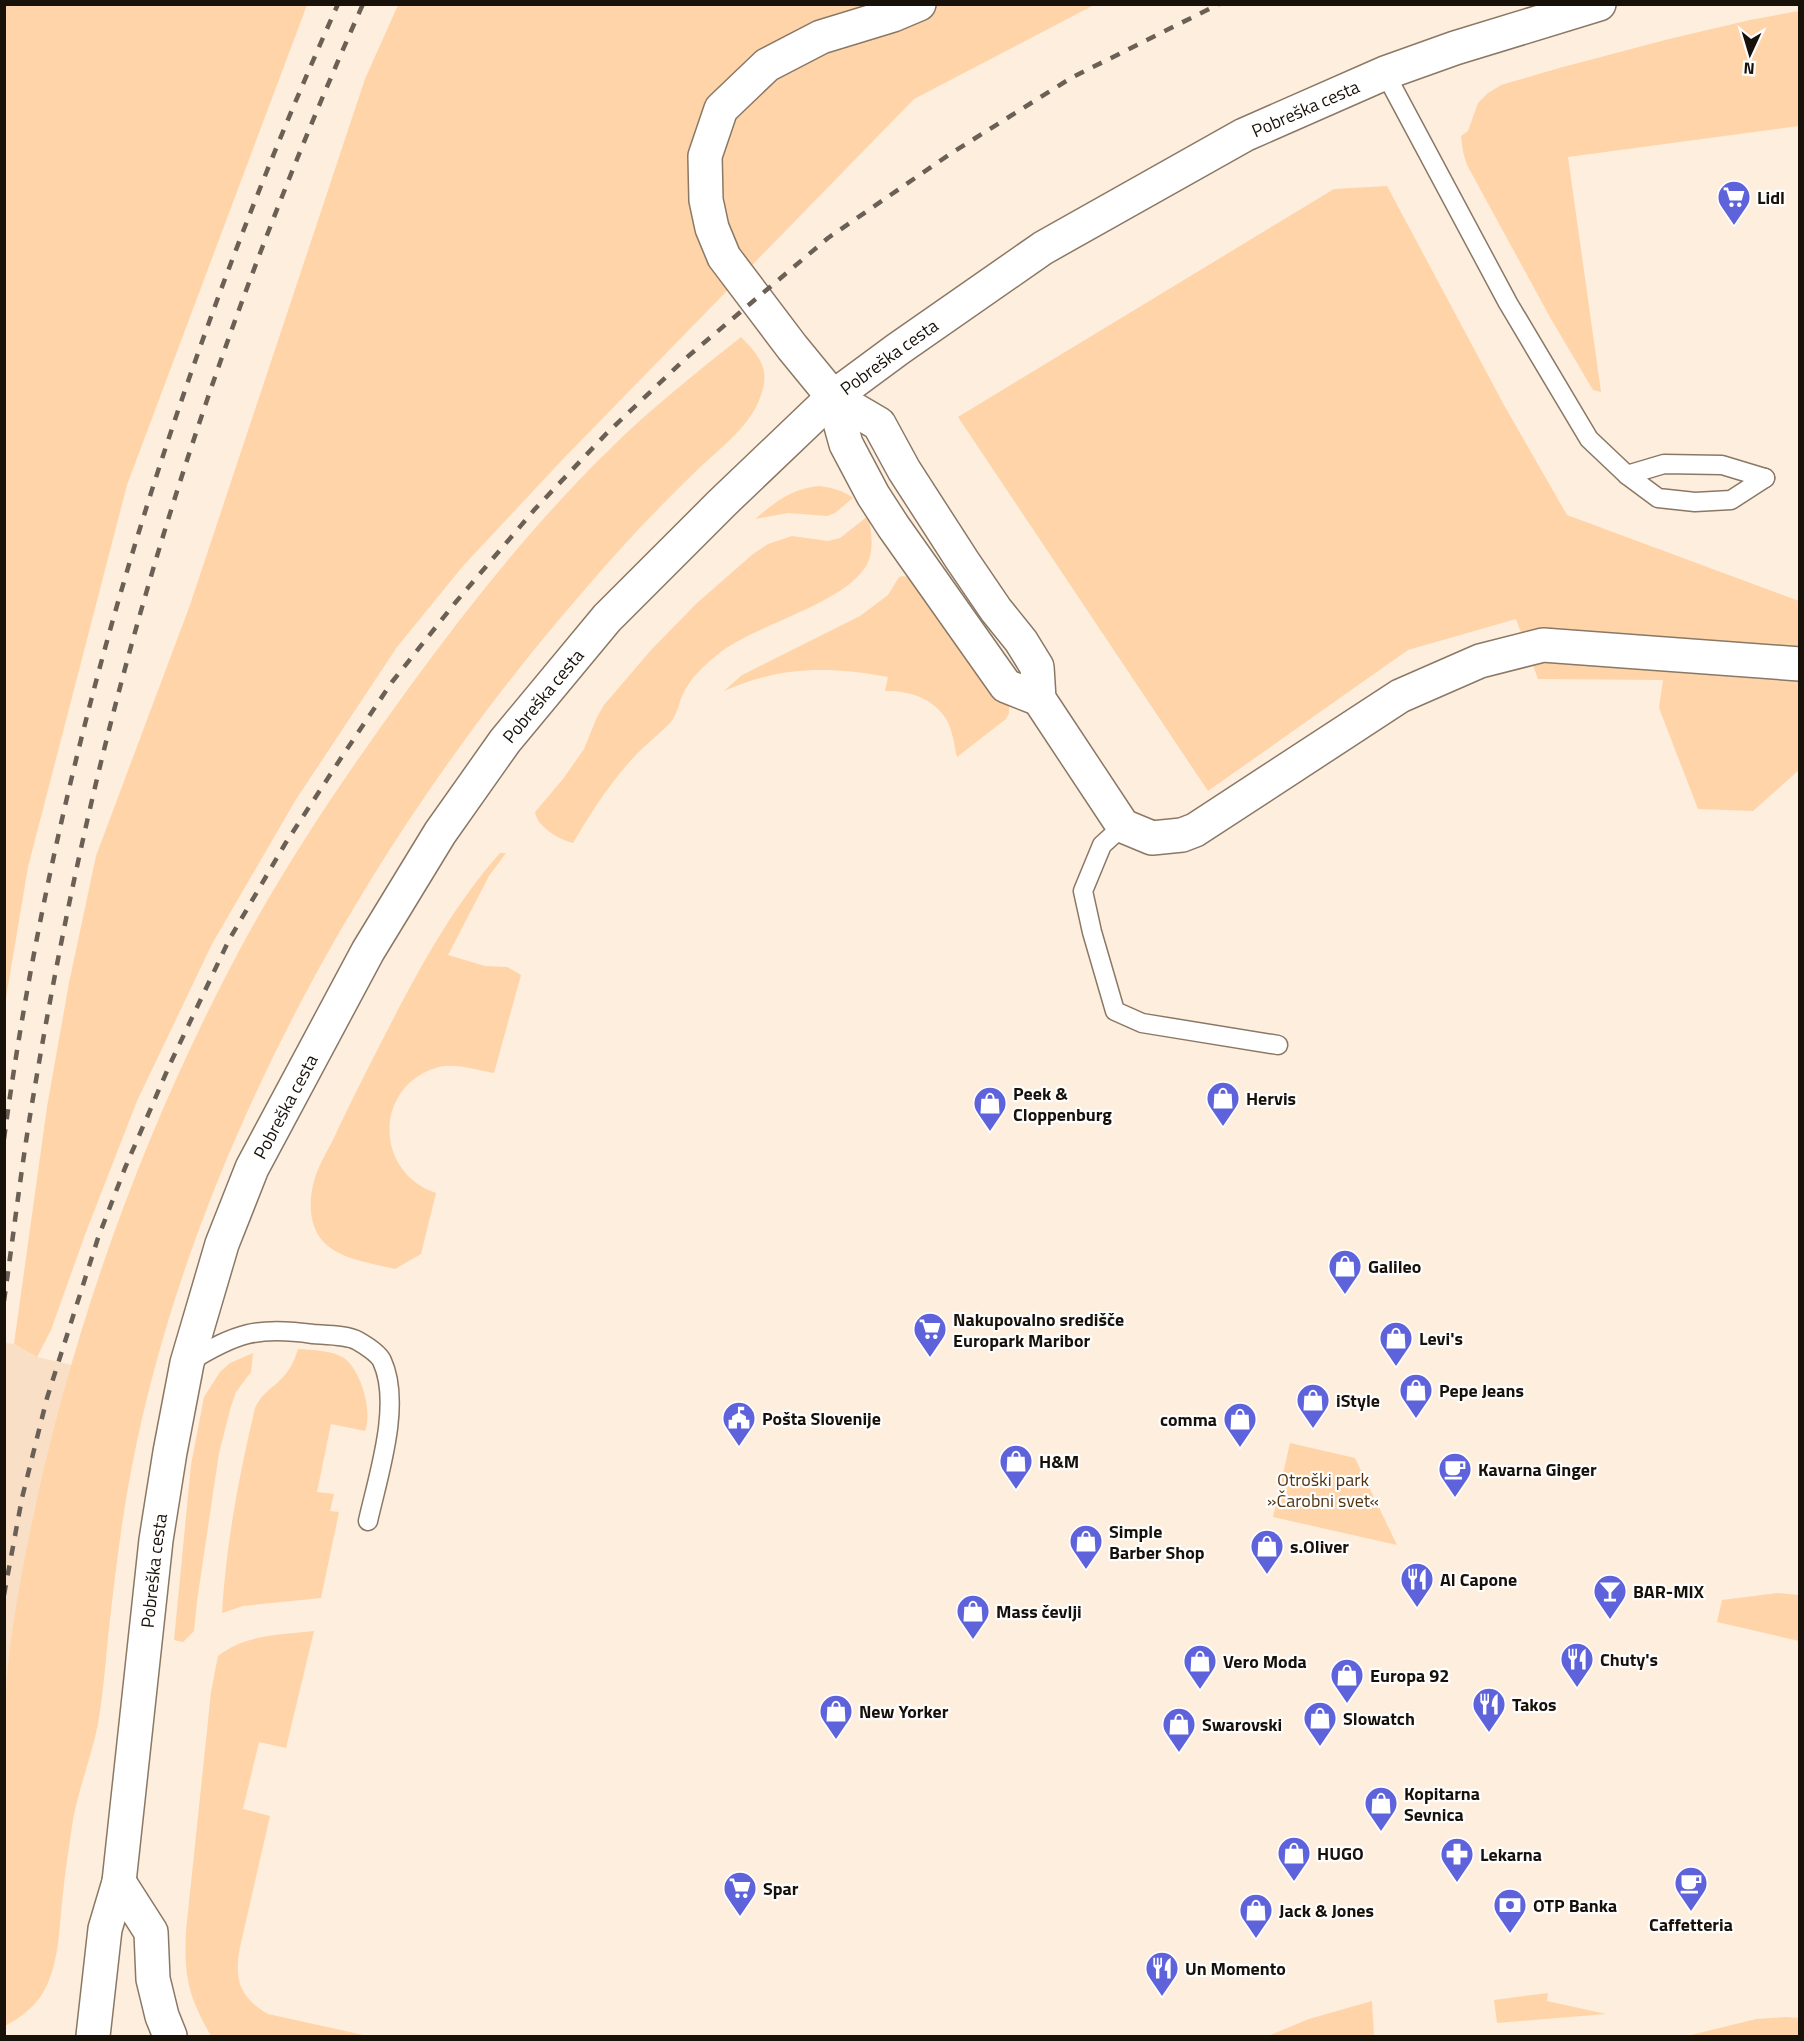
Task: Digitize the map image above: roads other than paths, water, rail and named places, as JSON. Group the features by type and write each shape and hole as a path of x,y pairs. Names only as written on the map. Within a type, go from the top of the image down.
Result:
{"street":[{"path":"919,4 893,15 821,37 767,65 721,109 705,156 706,200 712,228 724,257 833,397 846,444 892,526 1006,686 1039,699 1123,826 1152,838 1182,835 1195,830 1400,696 1480,661 1543,645 1800,664"},
{"name":"Pobreška cesta","path":"93,2037 105,1929 119,1882 156,1540 187,1363 222,1245 252,1168 368,951 440,832 505,741 608,618 722,503 833,397 1043,248 1244,135 1384,73 1455,48 1599,4"},
{"path":"119,1882 151,1932 153,1979 170,2037"}],"lane":[{"path":"1384,73 1508,303 1589,439 1627,475 1658,498 1695,502 1731,500 1765,478 1722,465 1664,464 1627,475"},
{"path":"1123,826 1102,845 1083,891 1115,1011 1142,1023 1278,1045"},
{"path":"187,1363 213,1347 242,1334 282,1330 356,1339 382,1359 391,1392 386,1443 368,1521"}],"railway":[{"path":"4,1139 27,993 56,848 90,703 130,560 176,417 226,277 280,139 338,4"},
{"path":"4,1301 30,1118 58,959 111,720 140,615 204,408 240,306 279,204 363,4"},
{"path":"4,1595 22,1498 47,1398 98,1238 125,1168 170,1064 229,940 285,844 392,682 535,509 606,434 686,358 828,238 950,154 1071,78 1219,4"}],"place":[{"name":"Lidl","path":"1734,226"},
{"name":"Hervis","path":"1223,1127"},
{"name":"Peek & Cloppenburg","path":"990,1132"},
{"name":"Galileo","path":"1345,1295"},
{"name":"Nakupovalno središče Europark Maribor","path":"930,1358"},
{"name":"Levi's","path":"1396,1367"},
{"name":"Pepe Jeans","path":"1416,1419"},
{"name":"iStyle","path":"1313,1429"},
{"name":"Pošta Slovenije","path":"739,1447"},
{"name":"comma","path":"1240,1448"},
{"name":"H&M","path":"1016,1490"},
{"name":"Kavarna Ginger","path":"1455,1498"},
{"name":"Simple Barber Shop","path":"1086,1570"},
{"name":"s.Oliver","path":"1267,1575"},
{"name":"Al Capone","path":"1417,1608"},
{"name":"BAR-MIX","path":"1610,1620"},
{"name":"Mass čevlji","path":"973,1640"},
{"name":"Chuty's","path":"1577,1688"},
{"name":"Vero Moda","path":"1200,1690"},
{"name":"Europa 92","path":"1347,1704"},
{"name":"Takos","path":"1489,1733"},
{"name":"New Yorker","path":"836,1740"},
{"name":"Slowatch","path":"1320,1747"},
{"name":"Swarovski","path":"1179,1753"},
{"name":"Kopitarna Sevnica","path":"1381,1832"},
{"name":"HUGO","path":"1294,1882"},
{"name":"Lekarna","path":"1457,1883"},
{"name":"Caffetteria","path":"1691,1912"},
{"name":"Spar","path":"740,1917"},
{"name":"OTP Banka","path":"1510,1934"},
{"name":"Jack & Jones","path":"1256,1939"},
{"name":"Un Momento","path":"1162,1997"}],"park label":[{"name":"Otroški park »Čarobni svet«","path":"1323,1489"}]}
